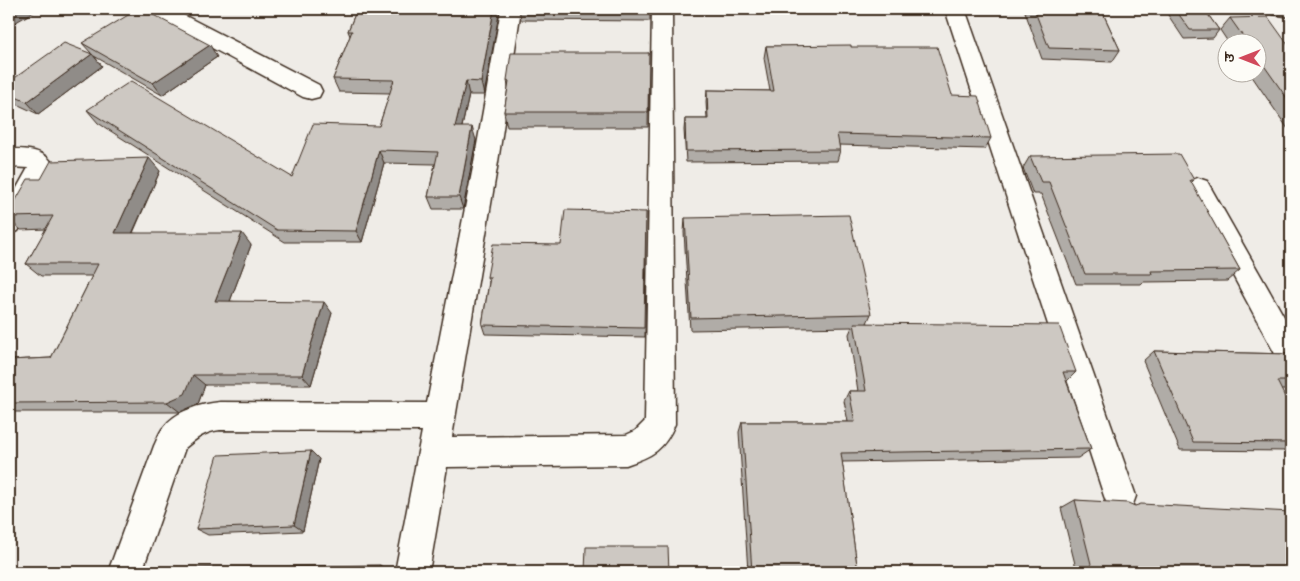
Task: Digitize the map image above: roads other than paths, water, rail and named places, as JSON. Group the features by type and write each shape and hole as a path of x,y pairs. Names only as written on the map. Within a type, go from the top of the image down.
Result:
{"street":[{"path":"156,9 311,91"},
{"path":"412,572 510,9"},
{"path":"434,452 626,450 641,446 652,438 660,424 662,9"},
{"path":"956,9 1120,496"},
{"path":"1280,9 1291,12"},
{"path":"9,158 29,158 38,161 42,166 9,224"},
{"path":"1198,188 1291,356"},
{"path":"125,572 165,458 174,438 187,426 204,418 220,416 440,417"}]}
